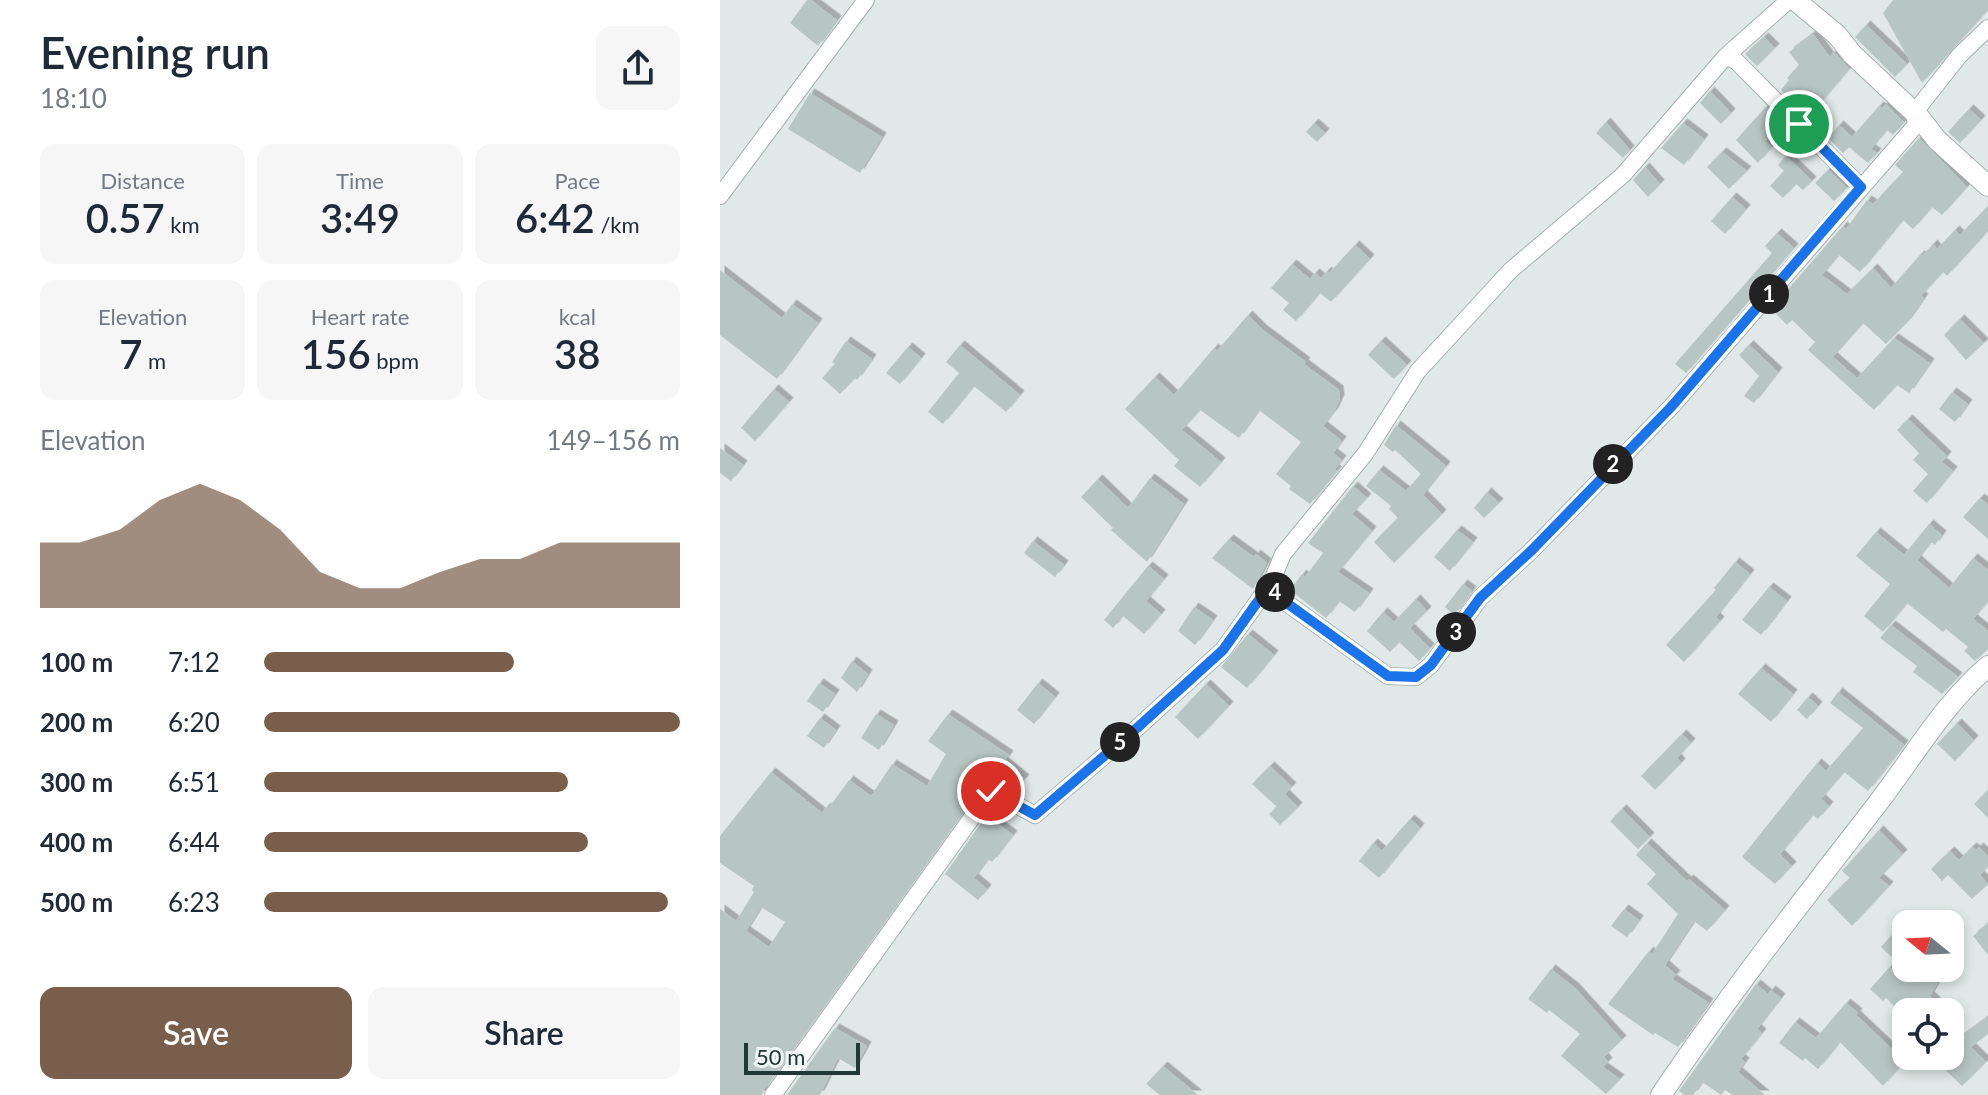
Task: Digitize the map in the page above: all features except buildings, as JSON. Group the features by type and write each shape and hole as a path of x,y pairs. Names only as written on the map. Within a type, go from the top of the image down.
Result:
{"street":[{"path":"720,196 866,0"},
{"path":"773,1095 991,791 1035,815 1223,650 1271,583 1283,554 1365,454 1418,371 1511,270 1623,175 1726,56 1792,0 1837,35 1937,140 1988,186"},
{"path":"1271,583 1277,596 1388,676 1416,677 1431,665 1480,598 1532,550 1672,406 1916,125 1914,113 1959,56 1988,28"},
{"path":"1726,56 1736,61 1861,187"},
{"path":"1661,1095 1748,971 1902,771 1929,731 1962,689 1988,666"}],"route":[{"path":"991,791 1035,815 1223,650 1271,583 1277,596 1388,676 1416,677 1431,665 1480,598 1532,550 1672,406 1861,187 1799,124"}]}
